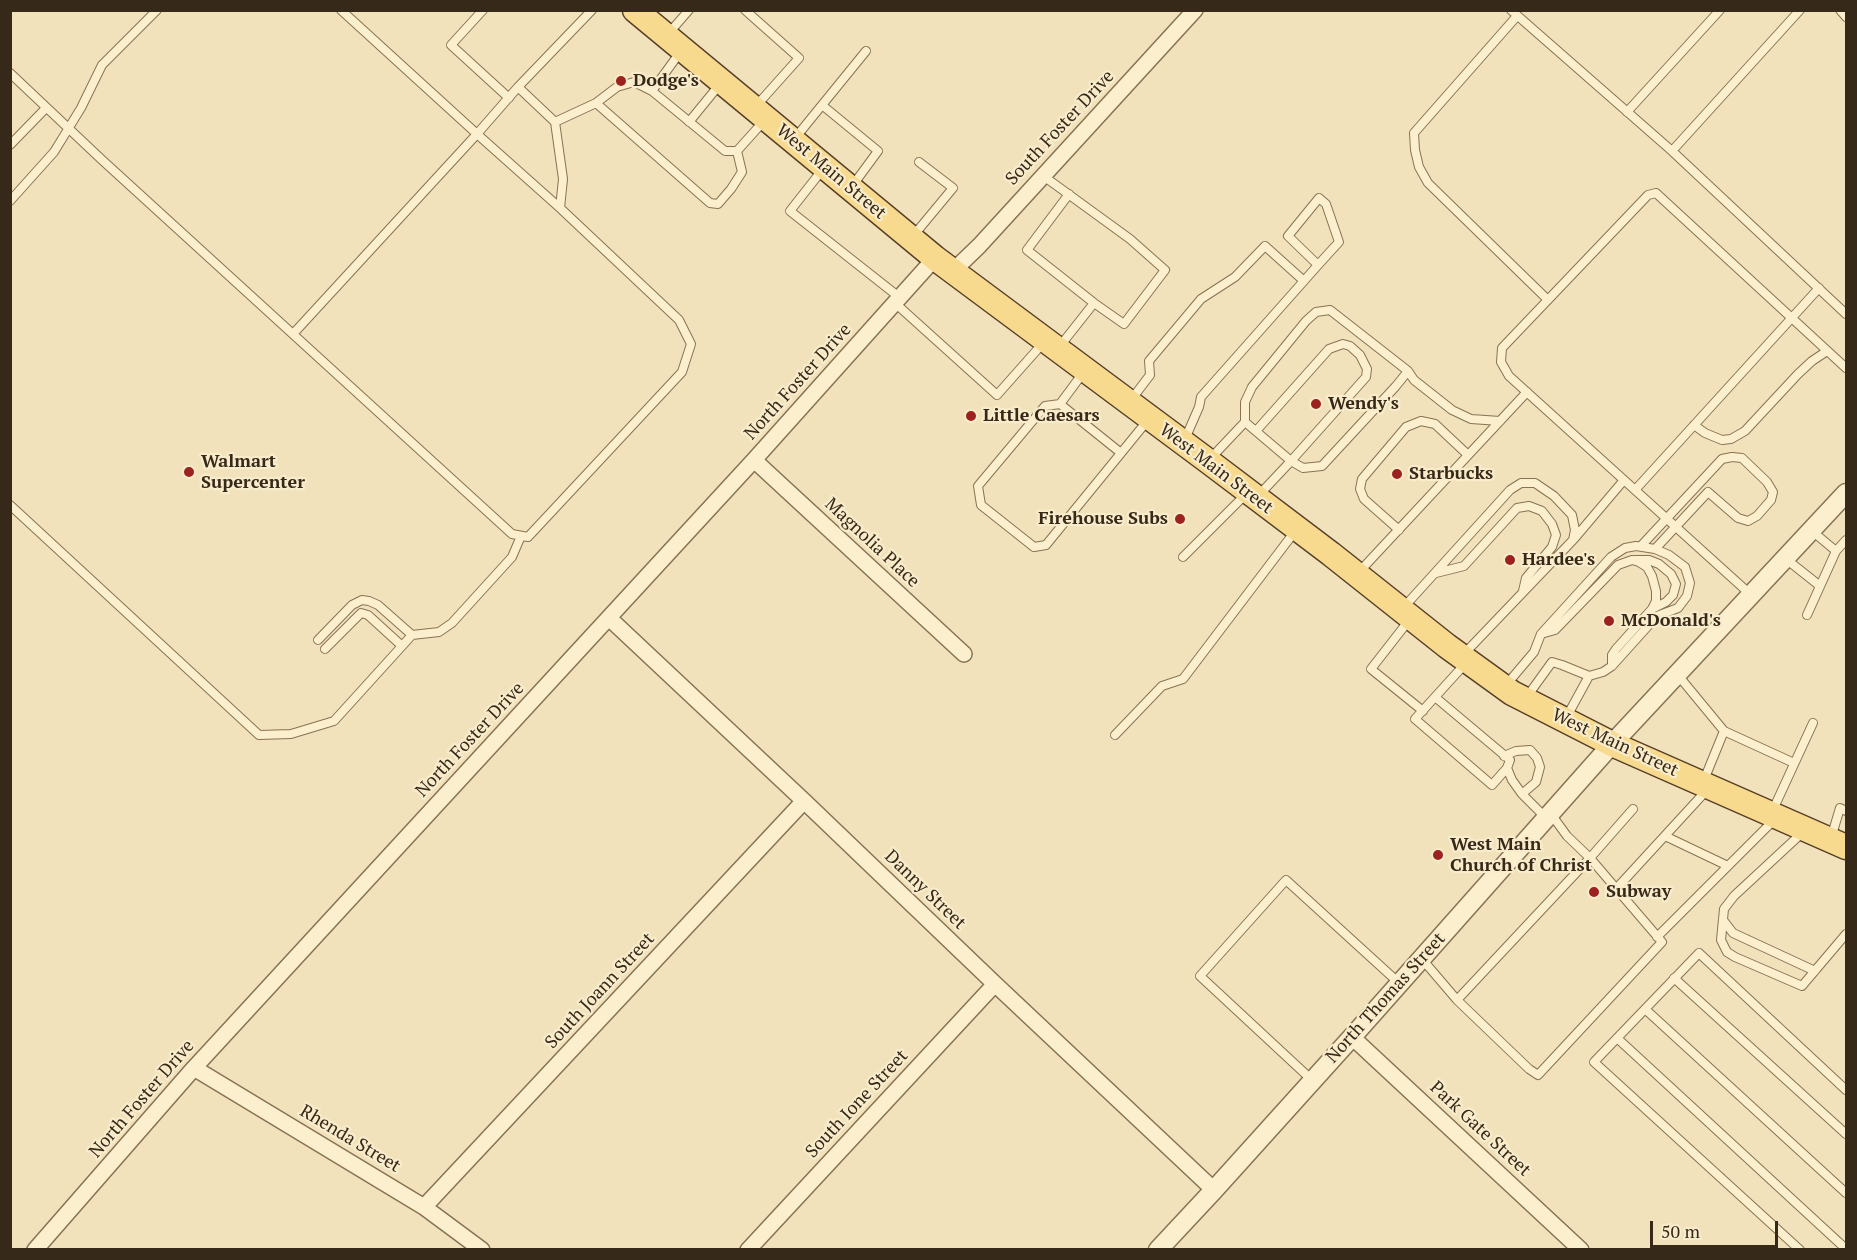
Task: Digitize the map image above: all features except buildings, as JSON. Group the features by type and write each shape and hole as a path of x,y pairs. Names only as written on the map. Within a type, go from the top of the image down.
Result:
{"main road":[{"name":"West Main Street","path":"635,10 944,265 1504,687 1612,744 1838,843"}],"street":[{"name":"South Foster Drive","path":"944,265 979,246 1195,10"},
{"name":"North Foster Drive","path":"35,1250 194,1068 754,460 897,300 944,265"},
{"name":"Magnolia Place","path":"754,460 964,654"},
{"name":"North Thomas Street","path":"1158,1250 1313,1081 1612,744 1845,497"},
{"name":"Danny Street","path":"609,618 1214,1190"},
{"name":"South Joann Street","path":"424,1207 804,801"},
{"name":"South Ione Street","path":"748,1250 995,984"},
{"name":"Park Gate Street","path":"1352,1037 1581,1250"},
{"name":"Rhenda Street","path":"194,1068 424,1207 482,1250"}],"lane":[{"path":"10,201 54,152 81,108 102,65 157,10"},
{"path":"10,73 68,129 512,534 528,537 682,372 691,344 680,320 341,10"},
{"path":"483,10 451,45 509,98"},
{"path":"293,334 518,87 592,10"},
{"path":"652,91 689,10"},
{"path":"596,103 710,203 718,204 742,172 737,151 760,113 799,58 745,10"},
{"path":"1627,112 1720,10"},
{"path":"1672,151 1800,10"},
{"path":"1840,10 1846,17"},
{"path":"1548,300 1428,183 1419,167 1415,150 1414,133 1514,13 1672,151 1846,314"},
{"path":"793,141 866,51"},
{"path":"555,122 596,103 617,87 634,82 652,91 725,151 737,151"},
{"path":"689,122 722,82"},
{"path":"518,87 555,122 563,179 560,208"},
{"path":"822,105 878,151 850,188"},
{"path":"10,145 46,108"},
{"path":"911,238 952,188 919,162"},
{"path":"825,167 790,211 897,300 997,395 1094,303"},
{"path":"1042,175 1070,194 1130,239 1165,270 1124,324 1027,250 1070,194"},
{"path":"1751,595 1509,376 1501,362 1502,348 1648,195 1656,193 1846,369"},
{"path":"1183,443 1201,397 1339,242 1326,204 1319,198 1288,236 1318,265"},
{"path":"1128,403 1150,375 1149,361 1202,299 1235,277 1265,246 1304,280"},
{"path":"1635,490 1819,288"},
{"path":"1208,462 1245,422 1245,402 1252,387 1306,321 1316,312 1330,310 1408,370 1414,380 1452,410 1471,419 1500,421"},
{"path":"1183,557 1291,461 1366,377 1367,369 1360,355 1350,346 1343,344 1329,349 1256,431"},
{"path":"1694,425 1705,434 1722,440 1731,439 1745,431 1798,374 1827,351"},
{"path":"1085,370 1060,404 1045,406 978,486 981,505 1034,547 1046,545 1149,419"},
{"path":"1245,422 1302,468 1322,466 1408,370"},
{"path":"1357,575 1527,392"},
{"path":"1060,404 1121,453"},
{"path":"1399,530 1364,499 1360,489 1362,479 1406,427 1421,421 1435,424 1468,455"},
{"path":"1641,546 1667,519 1702,480 1722,459 1742,458 1767,482 1773,492 1771,501 1757,516 1748,521 1738,518 1708,492 1702,480"},
{"path":"1435,697 1510,760 1508,768 1492,785 1415,719 1465,658 1573,540 1624,480"},
{"path":"1423,711 1371,669 1435,573 1510,490 1521,483 1534,483 1554,496 1572,515 1575,530 1573,540"},
{"path":"1655,549 1708,492"},
{"path":"10,505 259,735 291,734 334,721 412,634"},
{"path":"1435,573 1464,566 1517,508 1529,506 1542,511 1552,524 1556,535 1552,547 1526,578 1523,593"},
{"path":"1115,735 1162,686 1183,679 1297,529"},
{"path":"1812,531 1836,551"},
{"path":"318,640 352,605 362,600 378,605 412,634 439,632 452,623 512,557 521,536"},
{"path":"1807,615 1836,551 1846,540"},
{"path":"1504,687 1534,652 1541,634 1611,557 1625,548 1641,546 1669,555 1685,567 1690,584 1688,596 1678,608 1657,616 1612,666 1603,672 1589,676 1552,662 1525,699"},
{"path":"1785,559 1820,586"},
{"path":"1541,634 1555,630 1618,565 1632,560 1649,560 1659,564 1671,574 1676,584 1673,595 1666,602 1652,609"},
{"path":"1612,666 1612,655 1616,649 1652,609 1656,601 1656,591 1647,567 1632,560"},
{"path":"325,649 361,613 368,615 402,646"},
{"path":"1677,674 1724,731 1794,763"},
{"path":"1565,720 1589,676"},
{"path":"1657,937 1728,866 1774,815 1794,763 1813,723"},
{"path":"1616,889 1665,836 1706,785 1724,731"},
{"path":"1504,756 1516,750 1530,750 1538,758 1540,767 1536,782 1522,794"},
{"path":"1421,958 1456,999 1528,1069 1538,1075 1662,942 1590,858 1522,794 1512,780 1508,768"},
{"path":"1838,843 1840,808 1846,811"},
{"path":"1456,999 1590,858 1633,809"},
{"path":"1806,829 1734,896 1724,909 1721,940 1726,952 1802,986 1846,934"},
{"path":"1665,836 1728,866"},
{"path":"1313,1081 1200,976 1286,880 1399,983"},
{"path":"1723,921 1733,933 1815,971"},
{"path":"1800,1250 1594,1062 1699,953 1846,1090"},
{"path":"1674,978 1846,1134"},
{"path":"1645,1009 1846,1193"},
{"path":"1617,1038 1846,1249"}],"place":[{"name":"Dodge's","path":"621,81"},
{"name":"Wendy's","path":"1316,404"},
{"name":"Little Caesars","path":"971,416"},
{"name":"Walmart Supercenter","path":"189,472"},
{"name":"Starbucks","path":"1397,474"},
{"name":"Firehouse Subs","path":"1180,519"},
{"name":"Hardee's","path":"1510,560"},
{"name":"McDonald's","path":"1609,621"},
{"name":"West Main Church of Christ","path":"1438,855"},
{"name":"Subway","path":"1594,892"}]}
